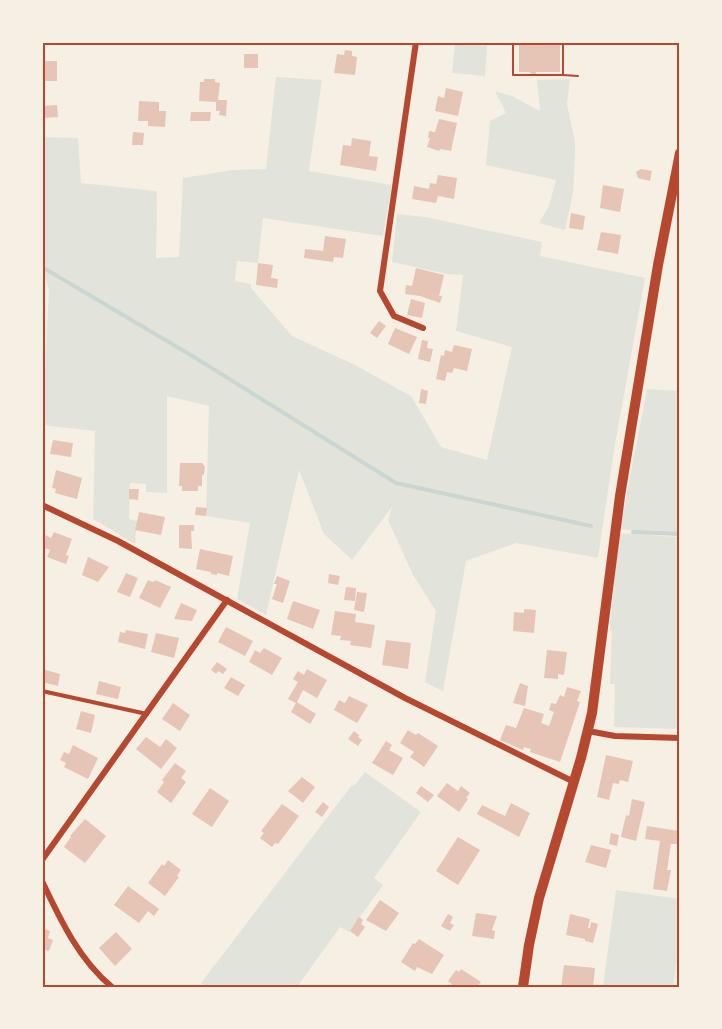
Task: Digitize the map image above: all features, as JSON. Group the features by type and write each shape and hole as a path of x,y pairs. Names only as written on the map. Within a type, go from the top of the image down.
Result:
{"street":[{"path":"416,42 380,291 394,316 423,328"},
{"path":"523,987 539,898 588,731 620,496 660,254 680,153"},
{"path":"42,505 118,541 405,698 574,782"},
{"path":"42,860 227,600"},
{"path":"588,731 615,736 680,738"},
{"path":"42,881 62,922 84,957 96,974 112,987"}],"lane":[{"path":"42,691 147,714"}],"path":[{"path":"513,42 513,75 578,76"},
{"path":"563,42 563,75"}],"shaded area":[{"path":"455,43 487,46 485,76 452,73"},
{"path":"276,77 322,80 309,171 392,185 383,236 263,218 258,263 237,261 235,281 251,284 251,288 292,336 353,364 411,396 441,447 487,460 512,347 456,331 463,275 447,274 392,262 397,214 425,217 542,242 540,256 645,278 614,450 598,558 516,543 466,561 443,691 425,682 436,611 413,575 388,520 392,507 352,560 324,534 299,470 266,615 237,599 250,523 206,516 209,406 167,396 167,493 146,492 146,484 130,483 129,519 137,521 135,544 93,519 95,431 42,425 49,290 46,280 42,277 42,137 78,138 81,183 157,191 156,258 179,257 183,178 233,170 266,169"},
{"path":"570,79 567,104 575,142 575,155 573,193 565,230 539,223 549,206 556,180 486,165 490,121 506,113 495,91 512,96 540,111 537,80"},
{"path":"647,389 680,391 680,535 620,529"},
{"path":"619,533 680,537 680,729 614,727 615,684 610,684 612,631 610,631 610,624"},
{"path":"365,772 421,812 374,878 383,885 349,932 340,927 297,987 207,987 201,983 352,785 354,786"},
{"path":"616,890 680,899 680,938 673,987 603,987"}],"building":[{"path":"519,42 560,42 560,72 531,74 530,72 519,72"},
{"path":"345,50 352,51 352,56 357,57 355,75 334,73 337,54 344,55"},
{"path":"244,54 258,54 258,68 244,68"},
{"path":"42,61 57,61 57,81 42,81"},
{"path":"204,79 215,79 215,82 220,83 218,100 227,100 226,116 219,115 220,111 216,111 216,102 199,101 200,82 204,82"},
{"path":"446,88 463,92 458,116 435,111 438,96 444,98"},
{"path":"139,101 159,102 159,111 166,111 165,127 148,126 148,121 138,121"},
{"path":"57,105 58,117 42,118 42,106"},
{"path":"191,112 211,112 210,121 190,121"},
{"path":"439,119 457,123 451,151 440,149 439,151 427,147 430,138 428,138 429,131 435,132"},
{"path":"133,132 144,133 143,145 132,145"},
{"path":"352,138 371,141 369,156 378,157 376,171 340,165 343,145 351,146"},
{"path":"641,169 652,171 650,181 638,178 636,172"},
{"path":"438,175 457,178 454,199 438,196 436,203 412,199 414,186 429,189 430,183 436,184"},
{"path":"603,185 624,189 620,212 600,208"},
{"path":"571,213 585,216 583,230 569,228"},
{"path":"601,232 621,235 618,254 597,250"},
{"path":"325,236 346,239 343,258 334,257 333,262 304,258 305,249 323,251"},
{"path":"258,263 273,265 271,278 278,279 277,288 256,285"},
{"path":"416,268 444,275 439,296 442,296 440,303 405,294 406,285 412,286"},
{"path":"411,299 425,303 422,318 407,315"},
{"path":"379,321 386,326 377,338 370,333"},
{"path":"395,328 417,337 409,354 388,344"},
{"path":"422,340 428,341 427,348 433,349 430,362 418,359"},
{"path":"454,345 472,349 467,371 454,368 452,373 447,372 445,381 436,379 441,355 444,356 445,350 452,352"},
{"path":"421,389 428,391 426,404 419,403"},
{"path":"53,440 73,443 71,457 50,454"},
{"path":"180,463 202,463 205,467 202,486 198,486 198,491 182,491 182,486 179,486"},
{"path":"56,470 82,478 77,499 55,493 56,489 52,488"},
{"path":"129,489 139,489 138,500 129,499"},
{"path":"196,507 207,508 206,516 195,515"},
{"path":"139,512 165,517 161,535 135,530"},
{"path":"179,525 194,525 194,531 191,531 192,549 179,548"},
{"path":"54,532 72,539 66,555 69,556 66,564 47,557 50,550 42,547 46,535 51,538"},
{"path":"200,549 233,556 229,576 196,569"},
{"path":"88,557 109,567 98,582 82,575"},
{"path":"126,573 138,578 130,597 117,592"},
{"path":"329,574 340,576 338,585 328,583"},
{"path":"277,576 290,581 283,603 272,599"},
{"path":"148,580 154,582 155,580 171,587 160,608 139,598"},
{"path":"346,587 356,588 355,601 344,600"},
{"path":"357,592 367,593 364,612 354,610"},
{"path":"293,601 320,610 313,629 287,619"},
{"path":"181,603 197,610 192,621 174,619"},
{"path":"524,609 536,610 534,633 513,631 514,612 524,613"},
{"path":"335,611 356,614 355,622 375,625 371,648 350,645 351,641 340,640 341,636 331,635"},
{"path":"226,627 253,641 245,656 218,642"},
{"path":"126,630 148,634 145,649 118,642 120,632 125,633"},
{"path":"156,633 179,638 174,658 151,652"},
{"path":"386,640 411,643 408,669 382,665"},
{"path":"264,648 282,658 272,675 249,662 255,650 260,653"},
{"path":"547,650 567,652 564,675 558,674 558,679 544,678"},
{"path":"217,662 227,669 223,674 218,671 216,674 211,670"},
{"path":"42,669 60,674 58,686 42,682"},
{"path":"307,669 327,680 317,698 303,690 297,702 316,714 310,724 291,712 296,703 288,699 298,682 293,679 298,671 304,675"},
{"path":"231,677 245,685 238,696 224,688"},
{"path":"99,681 121,687 118,699 96,694"},
{"path":"520,683 528,686 525,706 513,703"},
{"path":"567,687 581,691 577,701 580,702 560,762 530,752 531,749 524,747 523,750 500,740 506,725 516,728 524,708 544,714 541,723 549,726 554,712 549,710 551,703 556,704 560,695 564,697"},
{"path":"349,696 368,705 357,723 334,710 339,700 345,703"},
{"path":"173,703 190,715 180,731 162,719"},
{"path":"81,711 95,715 91,733 76,729"},
{"path":"408,730 416,735 418,733 438,746 424,767 410,757 414,752 400,743"},
{"path":"354,731 362,740 358,746 348,739"},
{"path":"146,737 160,747 166,739 177,748 161,769 136,749"},
{"path":"386,741 392,745 389,750 403,758 393,775 372,763"},
{"path":"73,745 98,758 88,779 64,767 66,763 60,760 64,752 69,754"},
{"path":"606,755 633,761 628,782 620,780 619,784 613,783 609,800 597,797"},
{"path":"175,763 186,771 181,778 186,782 171,803 157,792 164,782 162,780"},
{"path":"302,777 315,787 303,803 288,791"},
{"path":"447,783 458,791 461,786 470,793 459,812 437,796"},
{"path":"421,786 434,795 428,802 416,793"},
{"path":"210,788 229,801 212,827 192,814"},
{"path":"632,799 645,802 636,841 621,837 626,815 629,816"},
{"path":"323,802 329,807 322,817 315,812"},
{"path":"511,803 530,813 519,837 477,814 482,805 505,816"},
{"path":"282,804 299,816 278,844 275,843 272,847 260,838 264,833 261,831"},
{"path":"85,819 106,836 85,863 64,847 70,836"},
{"path":"647,826 679,831 677,844 671,844 667,870 671,870 667,891 653,889 660,841 645,839"},
{"path":"611,833 619,835 617,846 609,844"},
{"path":"458,837 480,850 458,885 436,871"},
{"path":"591,845 611,850 606,868 585,862"},
{"path":"168,860 181,870 177,876 179,877 165,896 148,883 162,864 164,866"},
{"path":"128,886 159,909 154,916 148,911 139,923 114,905"},
{"path":"380,900 399,913 386,931 366,920"},
{"path":"476,913 497,916 492,930 495,931 494,939 472,936"},
{"path":"448,914 453,917 450,923 454,925 450,931 441,926"},
{"path":"570,914 590,919 588,928 591,922 598,924 593,943 566,935"},
{"path":"359,917 363,920 361,924 365,927 358,937 350,931"},
{"path":"42,928 50,931 48,938 53,940 49,951 42,949"},
{"path":"116,932 132,949 115,966 99,948"},
{"path":"419,939 444,955 432,974 417,967 415,971 401,962 413,943 415,944"},
{"path":"564,965 595,968 593,987 561,987"},
{"path":"461,969 481,982 477,987 450,987 452,984 448,981 456,970 459,972"}],"waterway":[{"path":"42,267 194,357 396,483 591,526"},
{"path":"633,532 680,534"}]}
